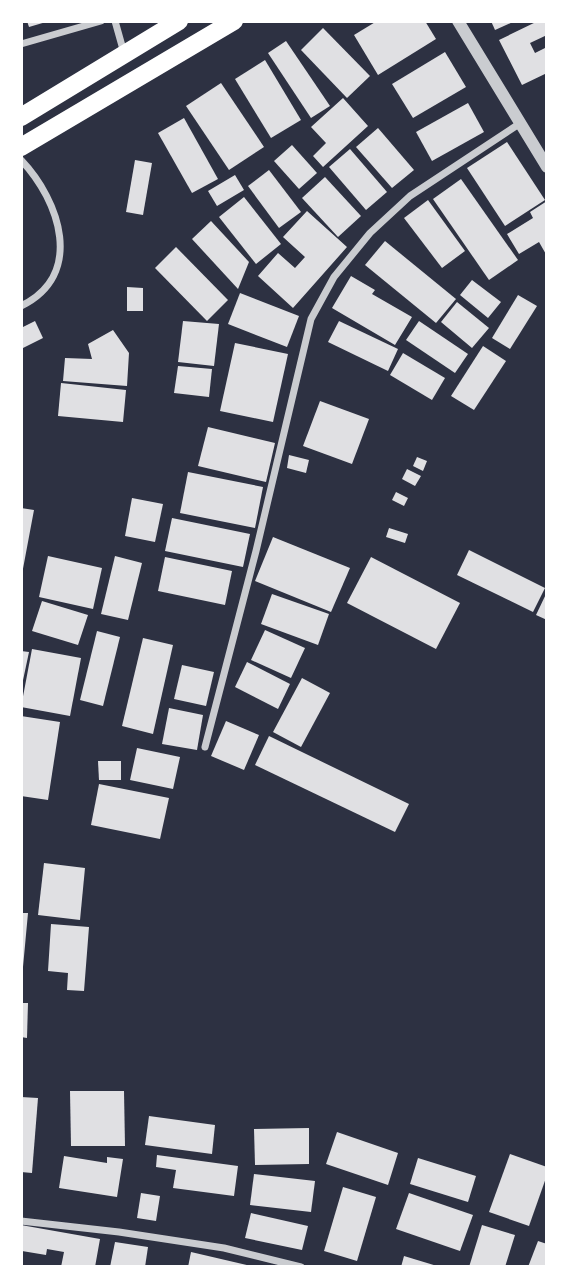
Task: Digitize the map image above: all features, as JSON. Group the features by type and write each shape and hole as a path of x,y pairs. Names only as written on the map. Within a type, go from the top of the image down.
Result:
{"main road":[{"path":"21,117 179,21"},
{"path":"21,147 234,21"}],"street":[{"path":"21,44 101,21"},
{"path":"115,21 124,54"},
{"path":"458,21 547,167"},
{"path":"205,747 256,551 311,319 334,278 370,233 410,196 519,124"},
{"path":"21,160 38,180 48,199 61,248 54,276 46,289 34,300 21,306"},
{"path":"21,1221 224,1248 301,1267"}],"building":[{"path":"27,21 46,21 46,22 29,27"},
{"path":"377,21 425,21 436,39 378,75 354,35"},
{"path":"491,21 515,21 495,30"},
{"path":"538,21 547,21 547,35 530,43 535,53 547,47 547,73 522,85 499,40"},
{"path":"323,28 370,76 347,98 301,50"},
{"path":"286,41 330,106 311,118 268,53"},
{"path":"445,52 466,87 413,118 392,84"},
{"path":"265,60 301,120 271,138 235,79"},
{"path":"221,83 264,147 229,170 186,106"},
{"path":"343,98 368,126 323,167 313,156 326,143 311,127"},
{"path":"468,103 484,132 432,161 416,132"},
{"path":"184,118 218,179 192,193 158,133"},
{"path":"378,128 414,170 392,188 356,147"},
{"path":"507,142 545,200 505,226 467,168"},
{"path":"292,145 317,173 299,189 274,161"},
{"path":"350,149 387,192 366,210 329,167"},
{"path":"135,160 152,163 143,215 126,212"},
{"path":"269,170 301,212 279,228 248,186"},
{"path":"235,175 244,190 217,206 208,191"},
{"path":"325,177 361,216 338,237 302,198"},
{"path":"461,179 518,260 489,280 433,199"},
{"path":"244,197 281,244 256,264 219,217"},
{"path":"428,200 465,251 442,268 404,218"},
{"path":"547,201 547,256 539,242 519,254 507,234 533,218 530,212"},
{"path":"307,211 347,247 293,308 258,276 278,253 295,268 305,257 283,237"},
{"path":"211,221 249,262 238,289 192,239"},
{"path":"385,241 456,299 436,323 365,265"},
{"path":"176,247 228,300 207,321 155,268"},
{"path":"351,276 375,290 372,294 412,317 395,345 332,308"},
{"path":"472,280 501,302 488,318 460,295"},
{"path":"127,287 143,288 143,311 127,311"},
{"path":"240,293 299,316 287,347 228,324"},
{"path":"518,295 537,306 510,349 492,338"},
{"path":"457,302 489,328 472,348 441,322"},
{"path":"35,321 43,338 21,349 21,328"},
{"path":"183,321 219,324 214,366 178,362"},
{"path":"339,321 398,349 388,371 328,342"},
{"path":"419,321 468,354 455,373 406,340"},
{"path":"113,330 129,353 127,386 63,381 65,358 92,359 88,344"},
{"path":"235,343 288,354 273,422 220,411"},
{"path":"483,346 506,361 474,410 451,396"},
{"path":"403,353 445,378 432,400 390,375"},
{"path":"178,366 212,369 209,397 174,393"},
{"path":"61,383 126,390 123,422 58,416"},
{"path":"320,401 369,419 352,464 303,446"},
{"path":"208,427 275,443 266,482 198,466"},
{"path":"289,455 309,460 306,473 287,468"},
{"path":"417,457 427,461 423,471 413,466"},
{"path":"407,469 421,476 415,486 402,479"},
{"path":"188,472 263,487 255,528 180,513"},
{"path":"396,492 408,498 404,506 392,500"},
{"path":"132,498 163,504 155,542 125,536"},
{"path":"21,508 34,510 22,574 21,574"},
{"path":"172,518 250,534 243,567 165,551"},
{"path":"389,528 408,534 405,543 386,537"},
{"path":"273,537 350,568 331,612 255,581"},
{"path":"469,550 545,588 533,612 457,575"},
{"path":"48,556 102,568 93,609 39,597"},
{"path":"115,556 142,563 128,620 101,614"},
{"path":"165,557 232,571 225,605 158,591"},
{"path":"371,557 460,603 436,649 347,603"},
{"path":"547,592 547,620 536,615"},
{"path":"272,594 329,614 318,645 261,624"},
{"path":"42,601 88,615 78,645 32,631"},
{"path":"265,630 305,648 291,678 251,660"},
{"path":"97,631 120,637 103,706 80,700"},
{"path":"143,638 173,645 153,734 122,726"},
{"path":"32,649 81,658 70,716 21,707"},
{"path":"21,651 29,652 22,685 21,685"},
{"path":"247,662 290,684 278,709 235,687"},
{"path":"182,665 214,672 206,706 174,699"},
{"path":"302,678 330,693 301,747 273,732"},
{"path":"169,708 203,715 197,750 162,744"},
{"path":"21,716 60,722 48,800 21,796"},
{"path":"226,721 259,735 244,770 211,756"},
{"path":"269,736 409,804 395,832 255,765"},
{"path":"137,748 180,757 173,789 130,780"},
{"path":"98,761 121,761 121,780 99,780"},
{"path":"99,784 169,798 160,839 91,825"},
{"path":"44,863 85,868 80,920 38,915"},
{"path":"21,913 28,913 23,967 21,967"},
{"path":"51,924 89,927 84,991 67,990 68,973 48,971"},
{"path":"21,1003 28,1003 27,1038 21,1037"},
{"path":"70,1091 124,1091 125,1146 71,1146"},
{"path":"21,1097 38,1098 32,1173 21,1172"},
{"path":"149,1116 215,1125 212,1154 145,1145"},
{"path":"309,1128 309,1164 255,1165 254,1129"},
{"path":"337,1132 398,1153 388,1185 326,1164"},
{"path":"510,1154 547,1167 547,1175 529,1226 489,1212"},
{"path":"157,1155 238,1166 234,1196 173,1188 176,1170 156,1167"},
{"path":"64,1156 107,1163 107,1157 123,1159 117,1197 59,1188"},
{"path":"418,1158 476,1176 468,1202 410,1184"},
{"path":"254,1174 315,1181 311,1212 250,1205"},
{"path":"343,1187 376,1197 357,1261 324,1251"},
{"path":"141,1193 160,1196 156,1221 137,1218"},
{"path":"409,1193 473,1215 460,1251 396,1229"},
{"path":"251,1213 308,1226 302,1250 245,1238"},
{"path":"21,1225 100,1239 95,1267 61,1267 64,1252 47,1249 46,1255 22,1251"},
{"path":"482,1225 515,1235 505,1267 469,1267"},
{"path":"538,1241 547,1244 547,1267 528,1267"},
{"path":"115,1242 148,1247 145,1267 110,1267"},
{"path":"191,1252 251,1266 251,1267 188,1267"},
{"path":"404,1256 437,1266 437,1267 401,1267"}]}
